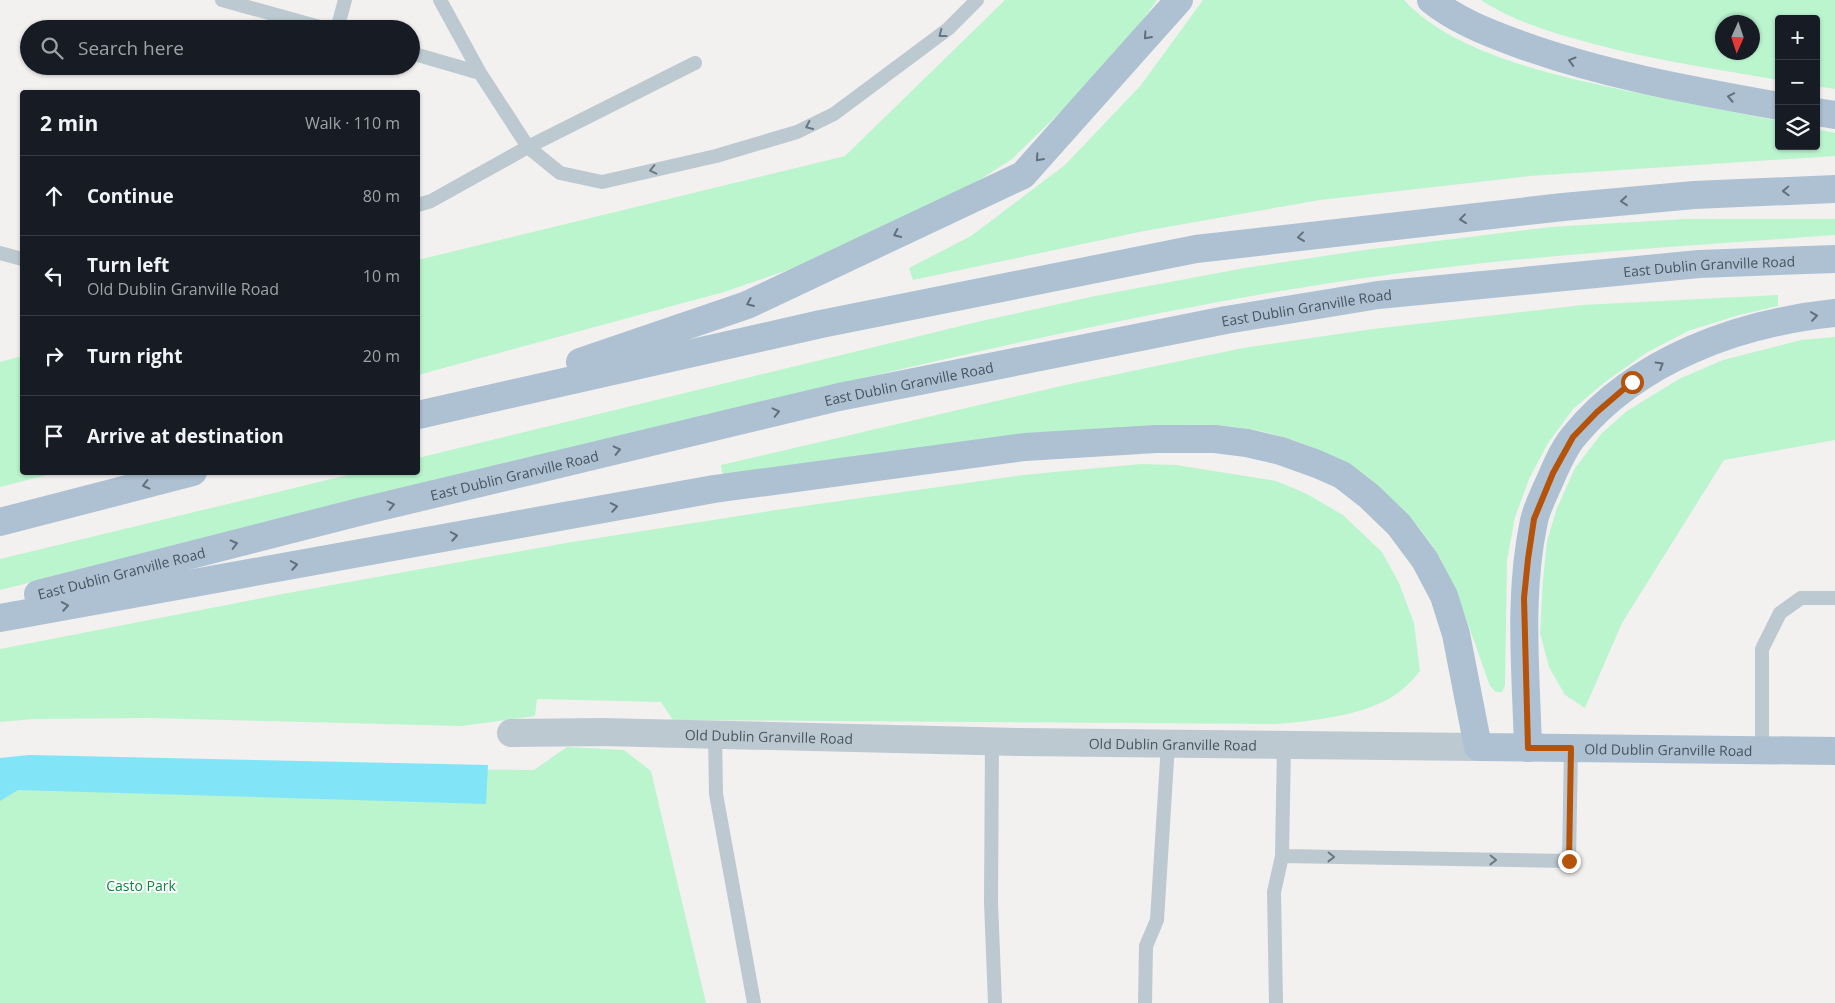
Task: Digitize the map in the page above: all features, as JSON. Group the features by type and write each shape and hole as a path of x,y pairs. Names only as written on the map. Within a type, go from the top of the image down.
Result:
{"main road":[{"path":"420,414 747,305 1023,175 1179,0"},
{"path":"1431,0 1462,20 1545,54 1613,73 1775,105"},
{"path":"1820,113 1835,115"},
{"path":"449,406 821,324 1196,249 1563,207 1694,195 1835,189"},
{"name":"East Dublin Granville Road","path":"0,604 363,511 839,397 1226,320 1378,294 1699,264 1835,259"},
{"path":"1528,748 1524,598 1528,559 1534,519 1553,473 1573,437 1597,412 1632,382 1678,355 1718,339 1767,324 1835,313"},
{"path":"0,618 714,489 1025,447 1156,439 1215,439 1247,443 1281,451 1342,475 1369,496 1399,525 1425,560 1444,596 1456,634 1478,747"},
{"path":"0,522 181,475"},
{"name":"Old Dublin Granville Road","path":"1478,747 1835,751"}],"street":[{"name":"Old Dublin Granville Road","path":"511,733 602,732 992,741 1478,747"}],"lane":[{"path":"222,0 294,20"},
{"path":"339,20 345,0"},
{"path":"440,0 480,73 528,147 560,173 602,182 716,156 797,132 834,114 948,29 977,0"},
{"path":"420,56 480,73"},
{"path":"420,204 432,201 528,147 695,63"},
{"path":"0,253 20,258"},
{"path":"1762,750 1762,649 1780,613 1801,598 1835,598"},
{"path":"715,734 716,794 754,1003"},
{"path":"992,741 991,902 995,1003"},
{"path":"1145,1003 1146,946 1157,920 1168,744"},
{"path":"1276,1003 1274,892 1282,856 1284,745"},
{"path":"1282,856 1569,861 1571,748"}],"green space":[{"path":"1005,0 1157,0 1115,59 1012,159 935,209 840,252 724,292 420,374 420,260 845,156"},
{"path":"1203,0 1404,0 1427,20 1455,38 1520,64 1589,83 1775,120 1775,150 1820,150 1820,130 1835,133 1835,156 1530,176 1320,200 1144,231 913,280 909,268 971,236 1065,165 1141,85"},
{"path":"1481,0 1835,0 1835,89 1820,87 1820,15 1775,15 1775,79 1684,64 1613,49 1548,31 1507,15"},
{"path":"1685,219 1835,219 1835,235 1615,251 1449,267 1317,285 1165,312 1013,344 786,396 0,590 0,559 348,475 420,475 420,458 977,322 1095,296 1245,268 1364,250 1551,227"},
{"path":"1778,295 1778,306 1739,315 1688,331 1646,353 1605,382 1573,409 1548,443 1529,479 1515,517 1507,560 1505,686 1502,692 1496,692 1490,686 1466,617 1439,556 1420,529 1400,506 1354,470 1328,455 1301,443 1272,434 1229,426 1158,426 723,476 721,465 1065,385 1243,348 1373,329 1582,305"},
{"path":"1835,337 1835,440 1724,460 1622,623 1585,708 1565,695 1549,667 1540,633 1547,541 1557,508 1575,468 1602,433 1627,411 1679,379 1723,360 1801,340"},
{"path":"20,357 20,475 47,475 0,487 0,362"},
{"path":"1141,464 1176,465 1276,481 1305,493 1343,515 1382,552 1399,583 1414,623 1420,671 1404,688 1377,705 1343,715 1275,724 673,720 661,702 537,699 535,716 462,726 149,718 34,719 0,722 0,649 288,593 566,543 776,510 1023,475"},
{"name":"Casto Park","path":"567,747 624,750 651,771 706,1003 0,1003 0,766 534,770"}],"water":[{"path":"29,755 488,765 486,804 18,790 0,801 0,758"}],"route":[{"path":"1569,861 1571,748 1528,748 1524,598 1528,559 1534,519 1553,473 1573,437 1597,412 1632,382"}]}
